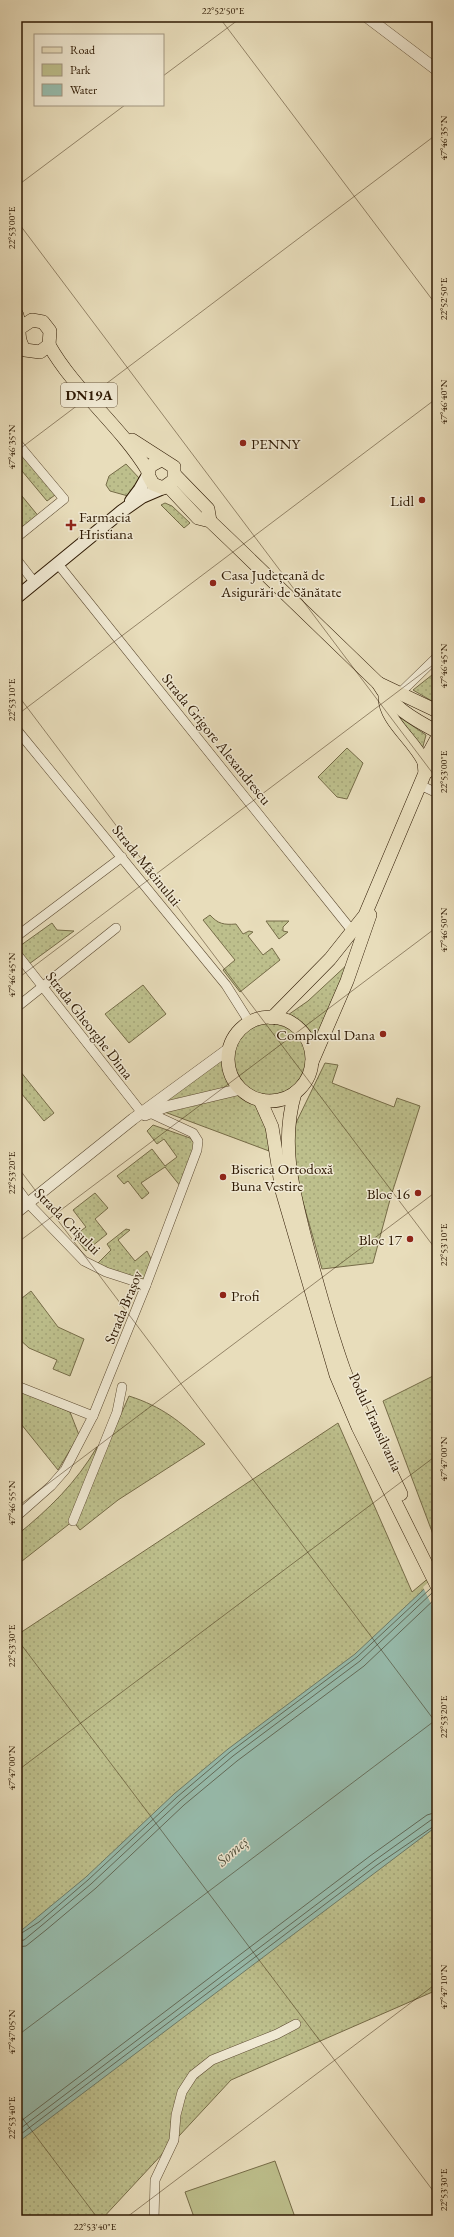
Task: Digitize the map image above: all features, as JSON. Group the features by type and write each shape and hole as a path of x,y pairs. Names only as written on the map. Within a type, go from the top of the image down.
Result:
{"main road":[{"name":"DN19A","path":"21,320 38,320 48,326 51,337 45,349 30,352 22,346 18,336 21,320"},
{"name":"DN19A","path":"45,349 59,362 118,429 148,473"},
{"name":"DN19A","path":"118,429 160,460"},
{"path":"122,511 137,495 153,463 160,460 171,464 175,475 208,509 210,521"},
{"path":"148,473 153,484 165,487 198,518 210,521 378,683 386,696 411,716 437,731 427,770 372,900 353,932 304,987 272,1018"},
{"path":"17,597 122,511 142,497 165,487 174,480 175,475"},
{"path":"378,683 401,692 437,711"},
{"path":"386,696 385,706 389,715 418,750 427,770"},
{"path":"307,1263 292,1188 287,1150 288,1118 295,1093 306,1080 347,981 386,866"},
{"path":"295,1093 278,1100 260,1100 241,1089 231,1073 228,1061 230,1048 235,1036 250,1023 272,1018 292,1024 304,1034 310,1048 312,1064"},
{"path":"260,1100 272,1127 282,1191 307,1263"},
{"name":"Podul Transilvania","path":"307,1263 344,1370 367,1423 437,1567"},
{"name":"Podul Transilvania","path":"307,1263 342,1388 358,1427 437,1586"}],"street":[{"path":"367,17 437,70"},
{"path":"17,443 64,499 17,537"},
{"path":"17,560 35,583"},
{"name":"Strada Grigore Alexandrescu","path":"58,564 353,932"},
{"path":"401,692 437,657"},
{"name":"Strada Măcinului","path":"17,730 226,985 250,1023"},
{"path":"427,770 437,793"},
{"path":"17,936 122,857"},
{"path":"17,1007 116,928"},
{"name":"Strada Gheorghe Dima","path":"17,954 142,1115"},
{"path":"17,1212 230,1048"},
{"path":"142,1115 180,1103 241,1089"},
{"name":"Strada Brașov","path":"17,1516 37,1500 65,1470 93,1416 146,1285 199,1142 193,1133 142,1115"},
{"name":"Strada Crișului","path":"17,1188 28,1203 84,1262 106,1272 146,1285"},
{"path":"17,1386 93,1416"},
{"path":"74,1521 117,1412 122,1387"},
{"path":"154,2220 156,2180 174,2140 176,2115 182,2092 193,2075 212,2060 277,2034 296,2024"}],"green space":[{"path":"17,443 59,492 47,501 17,465"},
{"path":"126,464 140,479 128,496 110,491 106,485 109,476"},
{"path":"17,490 40,518 17,537"},
{"path":"165,503 172,506 190,523 184,528 161,505"},
{"path":"437,671 437,704 413,690"},
{"path":"395,714 426,735 422,750"},
{"path":"347,748 363,763 347,799 337,797 318,777"},
{"path":"210,915 222,923 236,924 243,934 249,931 253,932 248,936 263,955 272,948 280,960 240,992 223,970 235,960 203,920"},
{"path":"266,921 289,921 283,927 283,931 288,932 279,939"},
{"path":"52,923 57,930 74,931 29,964 17,948"},
{"path":"350,962 313,1051 307,1035 295,1023 285,1017 308,1001"},
{"path":"143,985 166,1014 129,1043 105,1014"},
{"path":"270,1017 278,1018 293,1024 305,1036 311,1051 311,1067 305,1082 293,1094 278,1100 270,1101 262,1100 247,1094 235,1082 229,1067 228,1059 229,1051 235,1036 247,1024 262,1018"},
{"path":"227,1052 227,1072 231,1080 238,1088 147,1112"},
{"path":"325,1063 338,1065 332,1083 394,1107 397,1098 420,1106 391,1196 373,1263 322,1269 297,1181 292,1154 294,1127"},
{"path":"20,1071 54,1113 44,1121 17,1088 17,1073"},
{"path":"243,1093 257,1102 269,1129 269,1151 162,1111"},
{"path":"153,1125 190,1138 196,1145 181,1187 165,1167 141,1183 149,1193 142,1199 128,1181 124,1184 117,1176 152,1149 165,1166 177,1157 164,1139 157,1144 147,1131"},
{"path":"95,1193 108,1208 95,1219 107,1234 86,1251 74,1236 86,1227 73,1210"},
{"path":"126,1229 130,1230 118,1240 135,1261 147,1251 154,1265 146,1285 94,1267 111,1250 107,1244"},
{"path":"31,1291 58,1327 84,1339 70,1376 53,1369 57,1360 29,1348 17,1337 17,1302"},
{"path":"437,1374 437,1545 383,1401"},
{"path":"17,1390 70,1412 79,1435 58,1470 17,1419"},
{"path":"129,1396 161,1410 187,1428 205,1444 118,1500 80,1530 73,1521 17,1565 17,1535 51,1505 71,1484 97,1447 90,1476 107,1446"},
{"path":"338,1423 412,1592 437,1571 437,1990 231,2080 101,2220 17,2220 17,1635"},
{"path":"275,2161 296,2220 195,2220 185,2192"}],"water":[{"name":"Someș","path":"437,1577 437,1826 17,2143 17,1934 86,1877 174,1794 228,1749 355,1654"}],"pier":[{"path":"437,1575 437,1616 423,1587"}],"place":[{"name":"PENNY","path":"243,443"},
{"name":"Lidl","path":"422,500"},
{"name":"Farmacia Hristiana","path":"71,525"},
{"name":"Casa Județeană de Asigurări de Sănătate","path":"213,583"},
{"name":"Complexul Dana","path":"383,1034"},
{"name":"Biserica Ortodoxă Buna Vestire","path":"223,1177"},
{"name":"Bloc 16","path":"418,1193"},
{"name":"Bloc 17","path":"410,1239"},
{"name":"Profi","path":"223,1295"}]}
